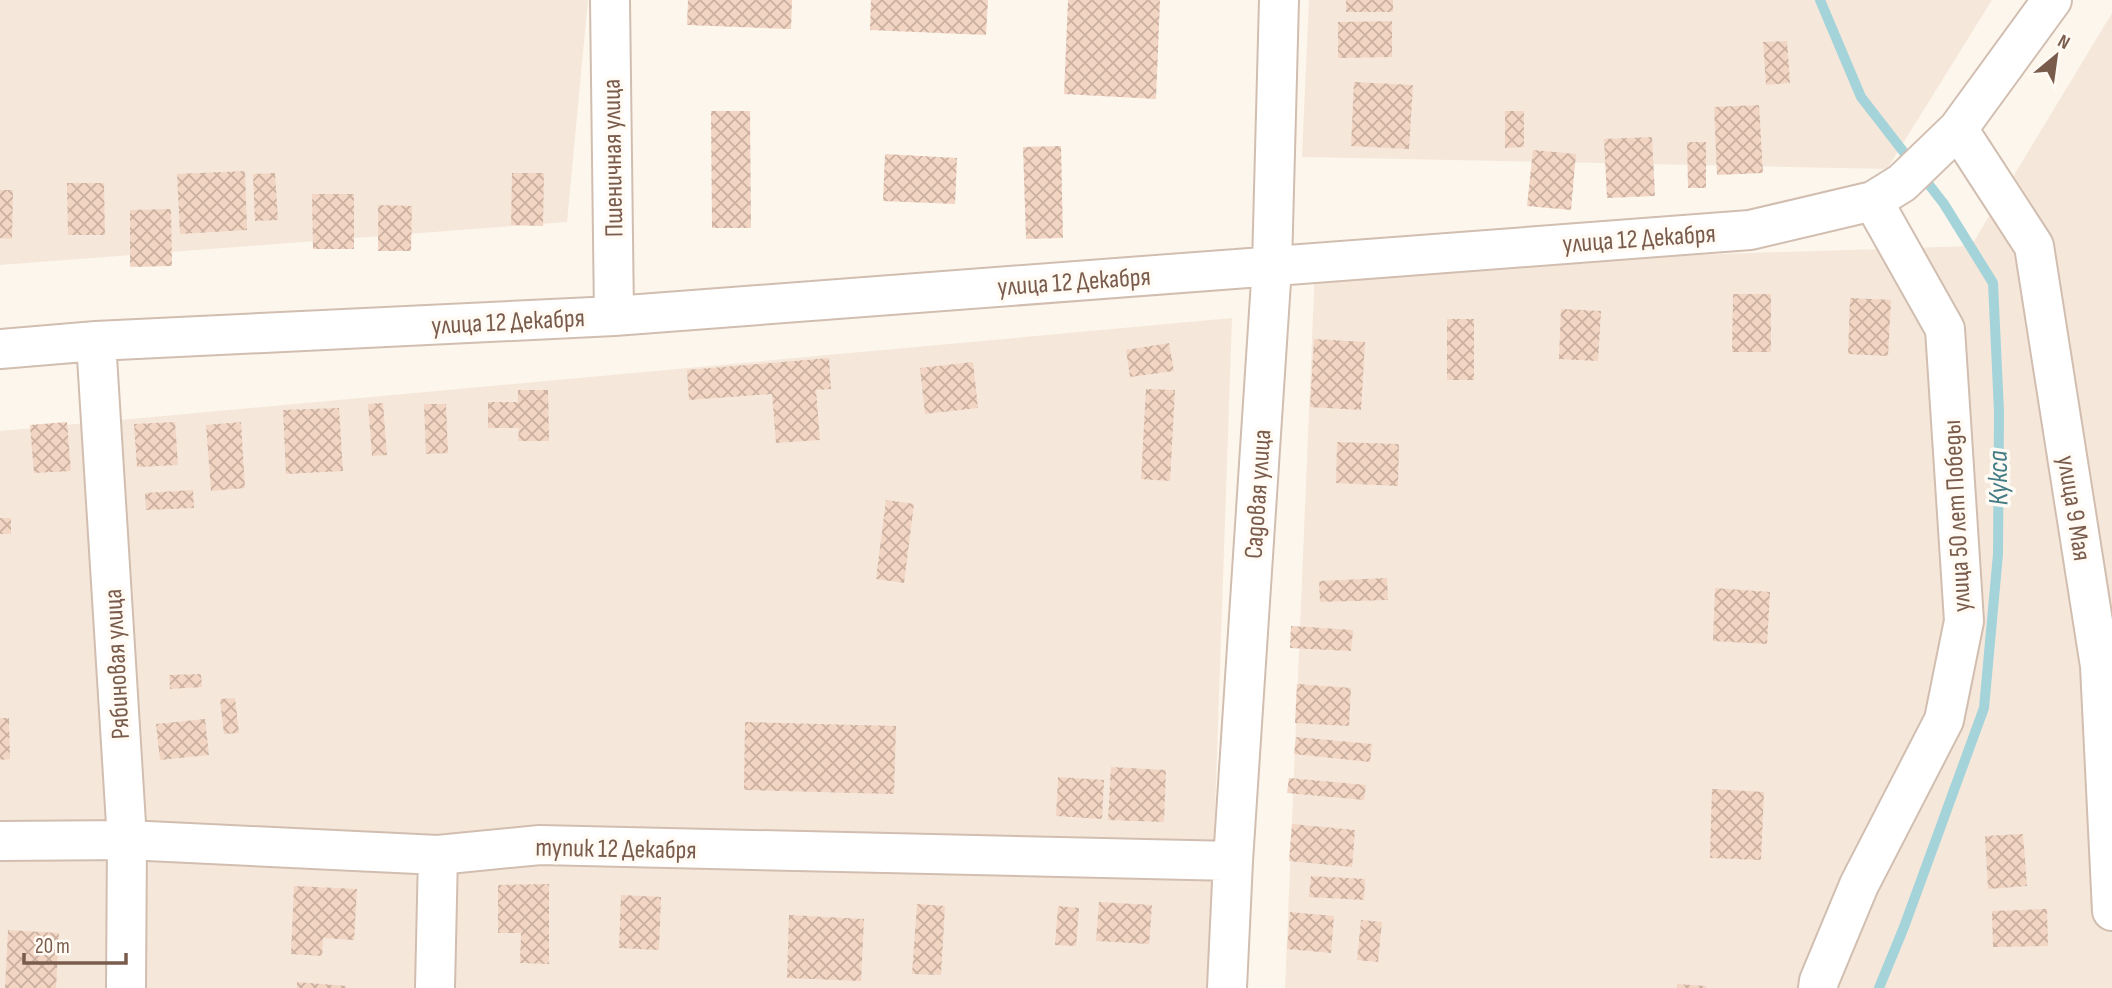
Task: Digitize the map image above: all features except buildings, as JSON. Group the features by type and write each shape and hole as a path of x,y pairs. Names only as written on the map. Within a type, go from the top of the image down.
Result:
{"street":[{"name":"Пшеничная улица","path":"610,0 614,316"},
{"name":"Садовая улица","path":"1227,988 1272,266 1279,0"},
{"name":"улица 12 Декабря","path":"0,349 96,341 614,316 1750,230 1888,192 1948,140 2052,0"},
{"name":"улица 9 Мая","path":"1948,140 2034,246 2100,666 2112,911"},
{"name":"улица 50 лет Победы","path":"1818,988 1858,885 1944,720 1964,621 1945,328 1888,192"},
{"name":"Рябиновая улица","path":"96,341 127,840 126,988"},
{"name":"тупик 12 Декабря","path":"0,841 127,840 438,855 540,845 1233,861"},
{"path":"435,988 438,855"}],"shaded area":[{"path":"0,0 588,0 567,222 0,265"},
{"path":"1309,0 1992,0 1887,169 1302,157"},
{"path":"2112,13 2112,988 1285,988 1315,267 1971,246"},
{"path":"1232,318 1209,988 0,988 0,431"}],"waterway":[{"name":"Кукса","path":"1820,0 1861,97 1944,204 1993,283 1999,412 1998,554 1984,708 1879,988"}]}
